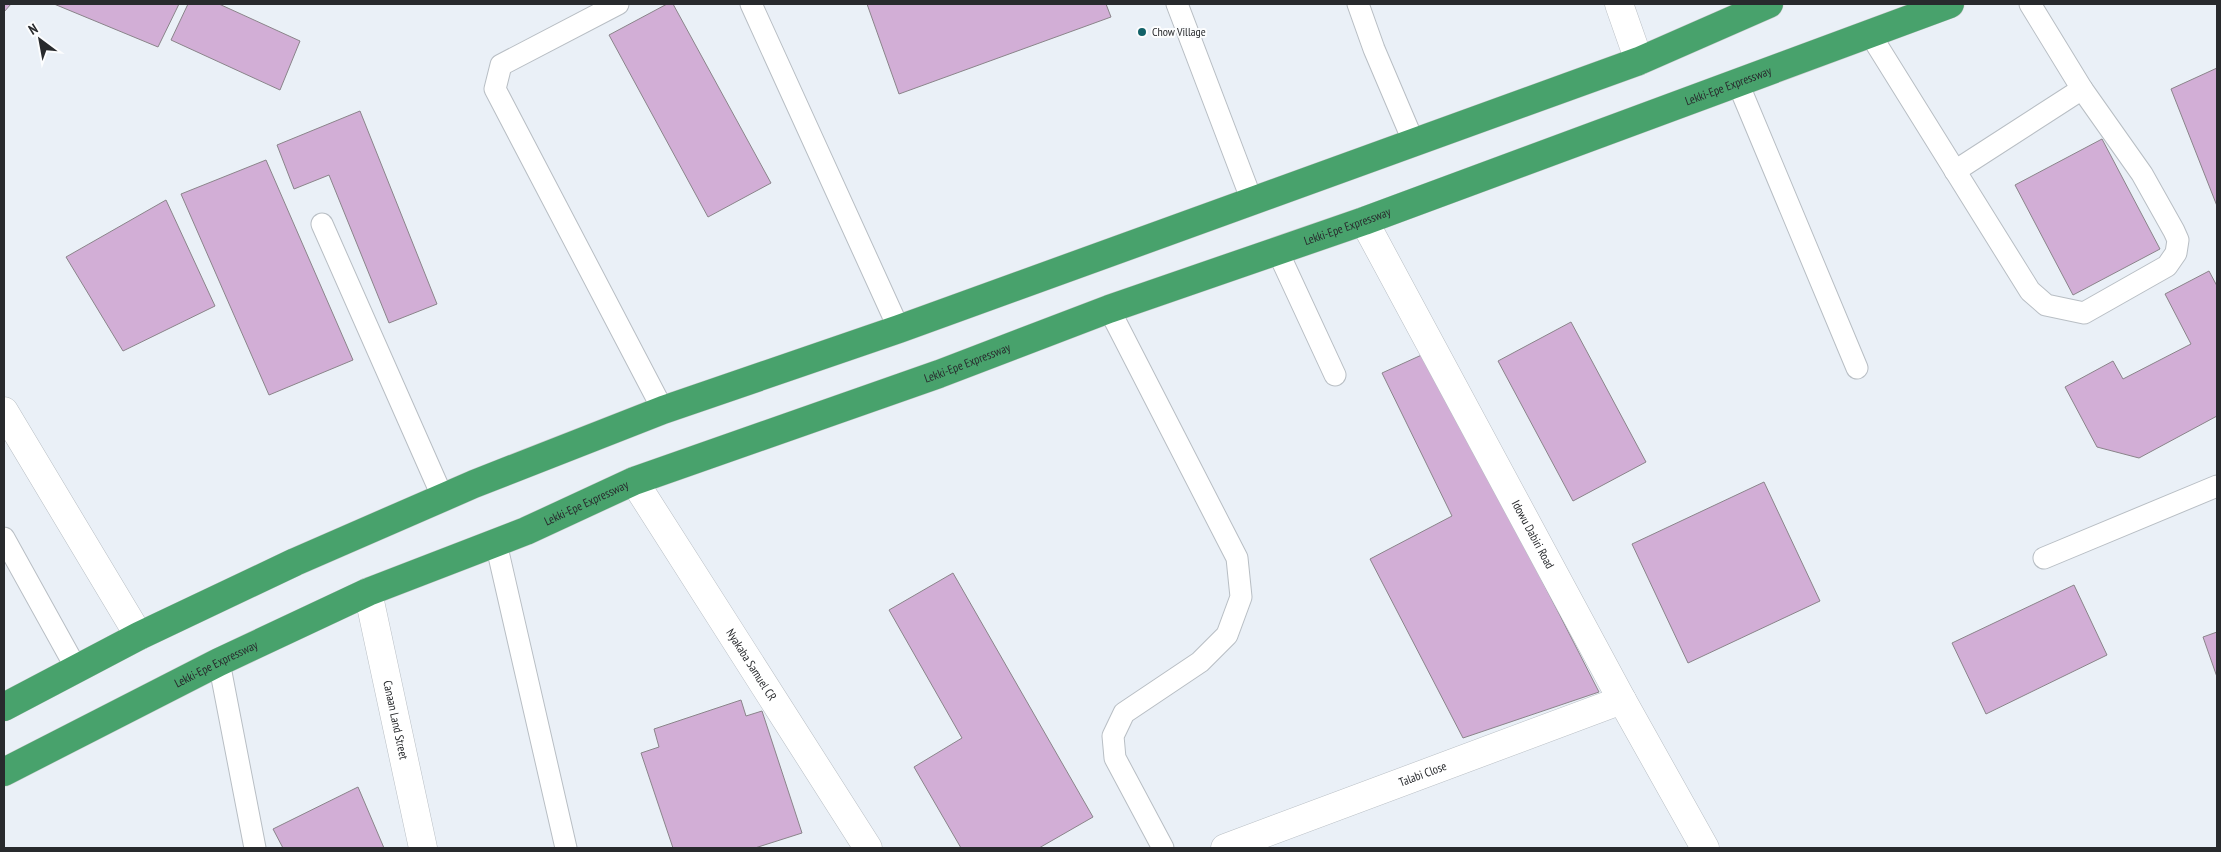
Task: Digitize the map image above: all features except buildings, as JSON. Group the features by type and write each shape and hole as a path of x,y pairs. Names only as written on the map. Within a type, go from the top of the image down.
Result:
{"highway":[{"path":"4,706 139,636 296,562 443,498 663,410 899,329 1639,61 1769,4"},
{"name":"Lekki-Epe Expressway","path":"4,772 219,662 368,592 496,543 634,481 939,374 1109,309 1364,221 1950,4"}],"street":[{"path":"1620,4 1639,61"},
{"name":"Idowu Dabiri Road","path":"1364,221 1622,700 1705,848"},
{"path":"4,411 139,636"},
{"name":"Nyakaba Samuel CR","path":"634,481 868,848"},
{"name":"Canaan Land Street","path":"368,592 423,848"},
{"name":"Talabi Close","path":"1225,848 1622,700"}],"lane":[{"path":"618,4 501,64 495,89 663,410"},
{"path":"751,4 899,329"},
{"path":"1177,4 1252,201"},
{"path":"1358,4 1374,49 1414,143"},
{"path":"1870,34 2030,291 2046,304 2084,313 2167,266 2176,253 2178,240 2142,174 2082,89 2030,4"},
{"path":"1738,81 1858,368"},
{"path":"1955,171 2082,89"},
{"path":"322,224 443,498"},
{"path":"1278,252 1335,375"},
{"path":"1109,309 1237,558 1241,597 1227,635 1200,662 1124,714 1113,736 1115,758 1162,848"},
{"path":"2044,558 2217,486"},
{"path":"4,538 76,668"},
{"path":"496,543 566,848"},
{"path":"219,662 255,848"}],"place":[{"name":"Chow Village","path":"1142,32"}]}
